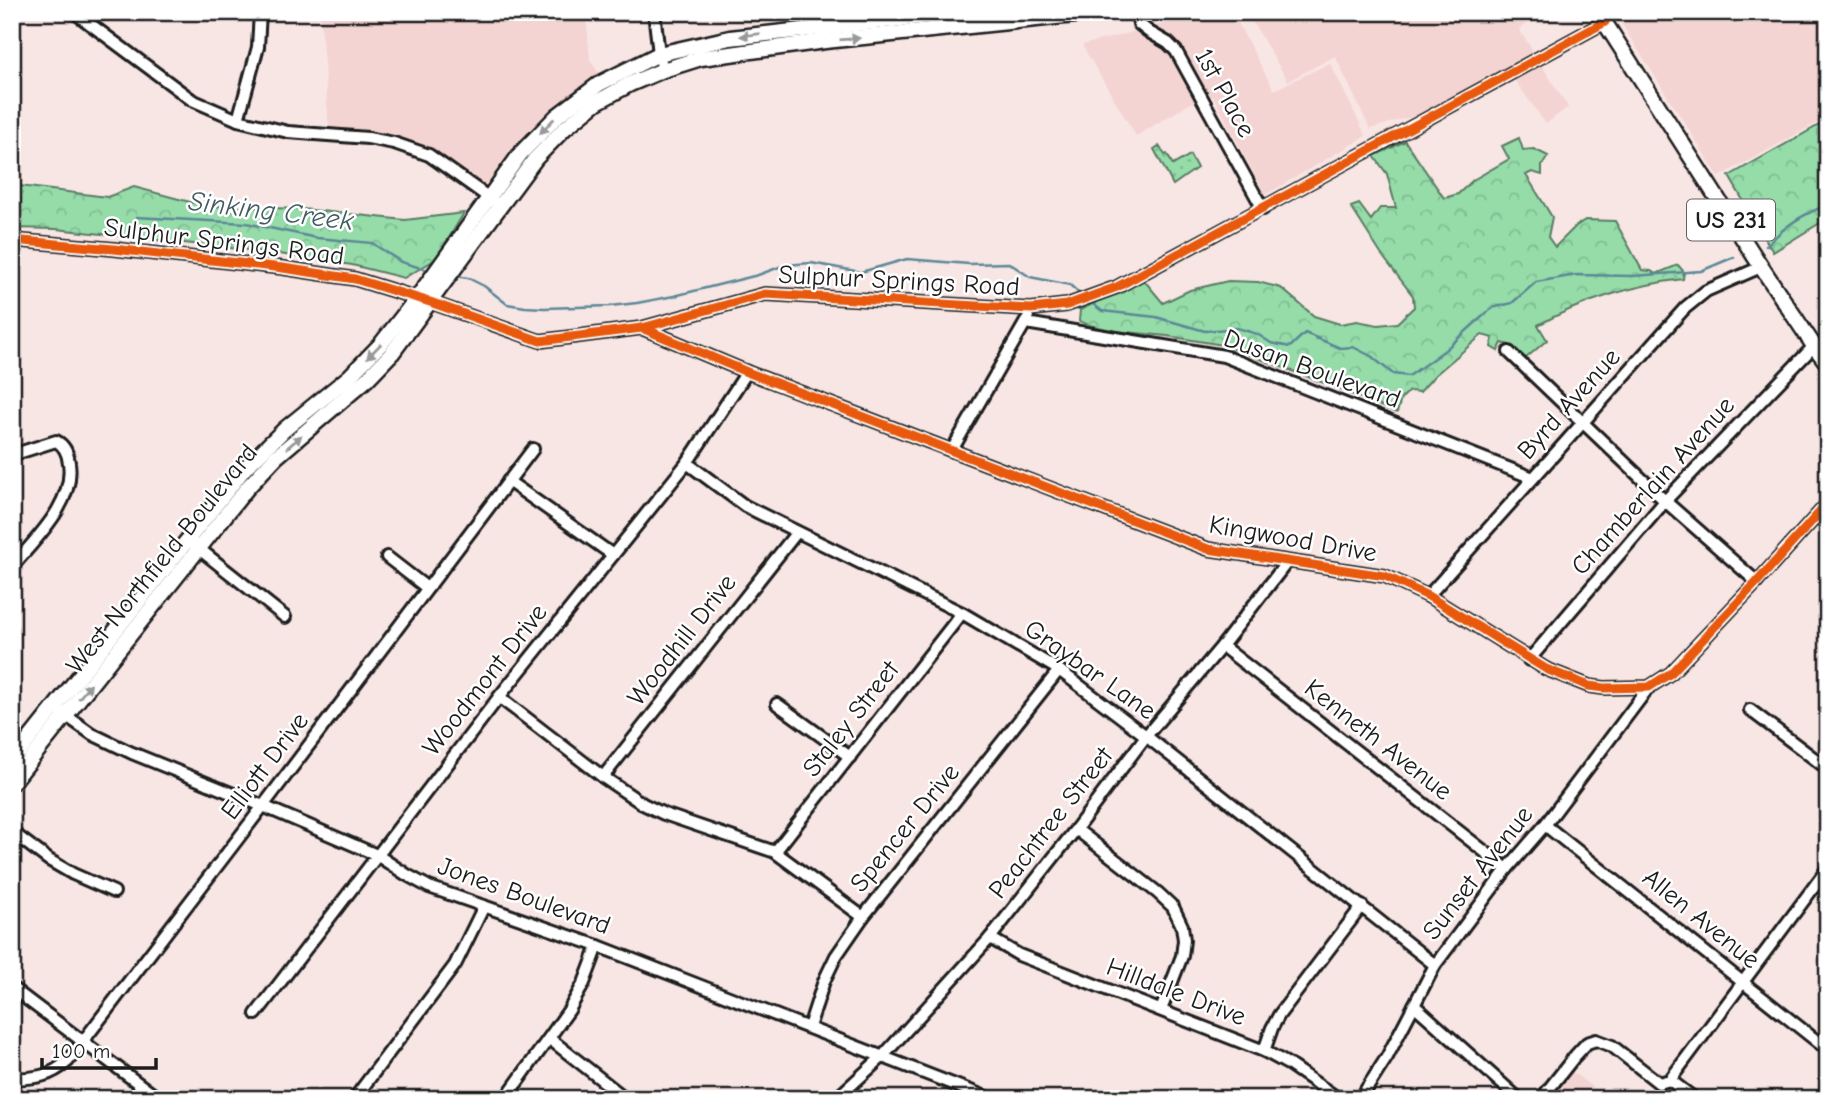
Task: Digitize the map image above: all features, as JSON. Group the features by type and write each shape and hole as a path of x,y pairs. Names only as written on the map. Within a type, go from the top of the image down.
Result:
{"main road":[{"name":"West Northfield Boulevard","path":"12,783 19,755 60,712 193,544 276,457 367,379 392,353 423,300 494,201 521,153 557,116 599,84 659,54 730,38 964,12"},
{"name":"West Northfield Boulevard","path":"494,201 565,128 597,102 630,83 701,58 823,27 898,35 1104,12"},
{"name":"US 231","path":"1602,17 1761,267 1828,364"},
{"path":"895,19 898,35"}],"street":[{"path":"238,120 258,47 260,12"},
{"path":"654,12 663,70"},
{"name":"1st Place","path":"1137,12 1139,24 1176,51 1263,209"},
{"path":"80,14 192,100 238,120 288,132 368,138 394,143 429,155 494,201"},
{"name":"Sulphur Springs Road","path":"12,240 283,268 355,279 540,341 642,328 765,294 1031,309 1086,299 1117,287 1263,209 1602,17"},
{"name":"Byrd Avenue","path":"1428,596 1685,308 1706,291 1761,267"},
{"path":"952,450 1026,323 1031,309"},
{"name":"Dusan Boulevard","path":"1026,323 1224,356 1533,478"},
{"name":"Kingwood Drive","path":"642,328 747,372 1208,549 1385,576 1428,596 1529,660 1589,686 1649,687"},
{"name":"Chamberlain Avenue","path":"1529,660 1665,501 1814,346"},
{"path":"1508,352 1665,501 1757,582"},
{"name":"Woodmont Drive","path":"256,1014 499,697 687,463 747,372"},
{"path":"12,456 56,441 62,444 70,472 69,486 60,508 12,567"},
{"name":"Elliott Drive","path":"12,1079 37,1077 56,1071 68,1061 533,449"},
{"name":"Graybar Lane","path":"687,463 745,506 962,613 1059,670 1436,965"},
{"path":"508,481 612,555"},
{"path":"1649,687 1671,673 1828,503"},
{"name":"Woodhill Drive","path":"603,777 797,532"},
{"path":"193,544 285,617"},
{"path":"387,557 427,588"},
{"name":"Peachtree Street","path":"836,1099 883,1056 990,938 1146,736 1222,646 1287,562"},
{"name":"Staley Street","path":"775,852 962,613"},
{"name":"Kenneth Avenue","path":"1222,646 1507,869"},
{"name":"Spencer Drive","path":"809,1027 824,981 836,956 863,917 1059,670"},
{"name":"Sunset Avenue","path":"1360,1099 1387,1057 1436,965 1649,687"},
{"path":"499,697 603,777 643,804 664,814 775,852 863,917"},
{"path":"777,704 850,757"},
{"path":"1751,710 1828,769"},
{"name":"Jones Boulevard","path":"60,712 92,734 132,753 377,855 407,876 429,887 597,946 990,1099"},
{"name":"Allen Avenue","path":"1545,825 1828,1050"},
{"path":"1076,829 1158,893 1172,907 1182,926 1182,956 1161,1010"},
{"path":"12,832 49,860 114,892"},
{"path":"1541,1099 1587,1043 1596,1040 1612,1046 1659,1083 1670,1080 1828,868"},
{"path":"354,1099 455,965 484,906"},
{"path":"1264,1051 1279,1015 1362,906"},
{"name":"Hilldale Drive","path":"990,938 1019,954 1264,1051 1339,1099"},
{"path":"505,1099 550,1039 578,995 597,946"},
{"path":"12,988 159,1099"},
{"path":"1414,1005 1518,1099"},
{"path":"550,1039 626,1099"},
{"path":"1670,1080 1695,1099"}],"shaded area":[{"path":"320,12 586,12 590,60 600,75 579,88 544,118 488,184 483,185 426,147 378,134 329,128"},
{"path":"1210,12 1233,14 1274,90 1330,63 1366,136 1265,195 1213,96 1191,103 1136,136 1082,45"},
{"path":"1252,12 1543,12 1519,29 1568,107 1546,124 1506,68 1427,112 1370,129 1335,56 1288,81 1249,16"},
{"path":"1614,12 1822,12 1828,21 1828,117 1719,177"},
{"path":"1566,1067 1608,1099 1541,1099"}],"green space":[{"path":"1828,120 1828,218 1773,252 1729,176"},
{"path":"1519,138 1523,150 1534,149 1548,156 1542,166 1542,175 1532,172 1526,175 1552,217 1548,237 1555,247 1585,220 1615,221 1642,270 1656,274 1678,265 1684,272 1683,279 1609,295 1555,316 1538,325 1547,340 1525,359 1509,345 1502,343 1498,351 1491,347 1493,338 1482,335 1435,375 1420,392 1409,391 1401,399 1397,413 1223,345 1116,331 1079,321 1080,310 1143,279 1163,303 1190,290 1228,281 1258,282 1281,288 1314,316 1340,324 1357,321 1378,325 1397,323 1414,307 1413,296 1381,254 1351,207 1359,204 1371,220 1380,208 1396,208 1387,174 1374,156 1405,141 1444,198 1458,194 1473,180 1509,159 1502,146"},
{"path":"1159,146 1173,165 1190,155 1197,168 1173,185 1154,149"},
{"path":"12,185 107,197 134,187 205,206 302,209 405,220 464,213 436,259 404,278 352,265 266,252 56,229 12,228"}],"waterway":[{"path":"1766,246 1794,221 1828,205"},
{"name":"Sinking Creek","path":"136,217 246,223 317,238 372,243 401,262 431,271"},
{"name":"Sinking Creek","path":"1089,301 1102,311 1156,317 1205,331 1237,328 1257,334 1271,343 1290,347 1305,333 1340,348 1353,347 1371,356 1393,374 1409,376 1445,350 1492,308 1512,303 1536,282 1576,275 1633,276 1701,271 1734,257"},
{"name":"Sinking Creek","path":"455,276 468,278 484,286 507,304 544,308 610,306 674,296 758,275 785,265 811,263 861,272 907,259 969,264 1009,263 1030,277 1070,285 1081,295"}],"cycle path":[{"path":"12,240 283,268 355,279 540,341 642,328 765,294 1031,309 1067,305 1117,287 1605,22"},
{"path":"642,328 747,372 1208,549 1385,576 1428,596 1546,669 1589,686 1649,687 1671,673 1828,503"}]}
